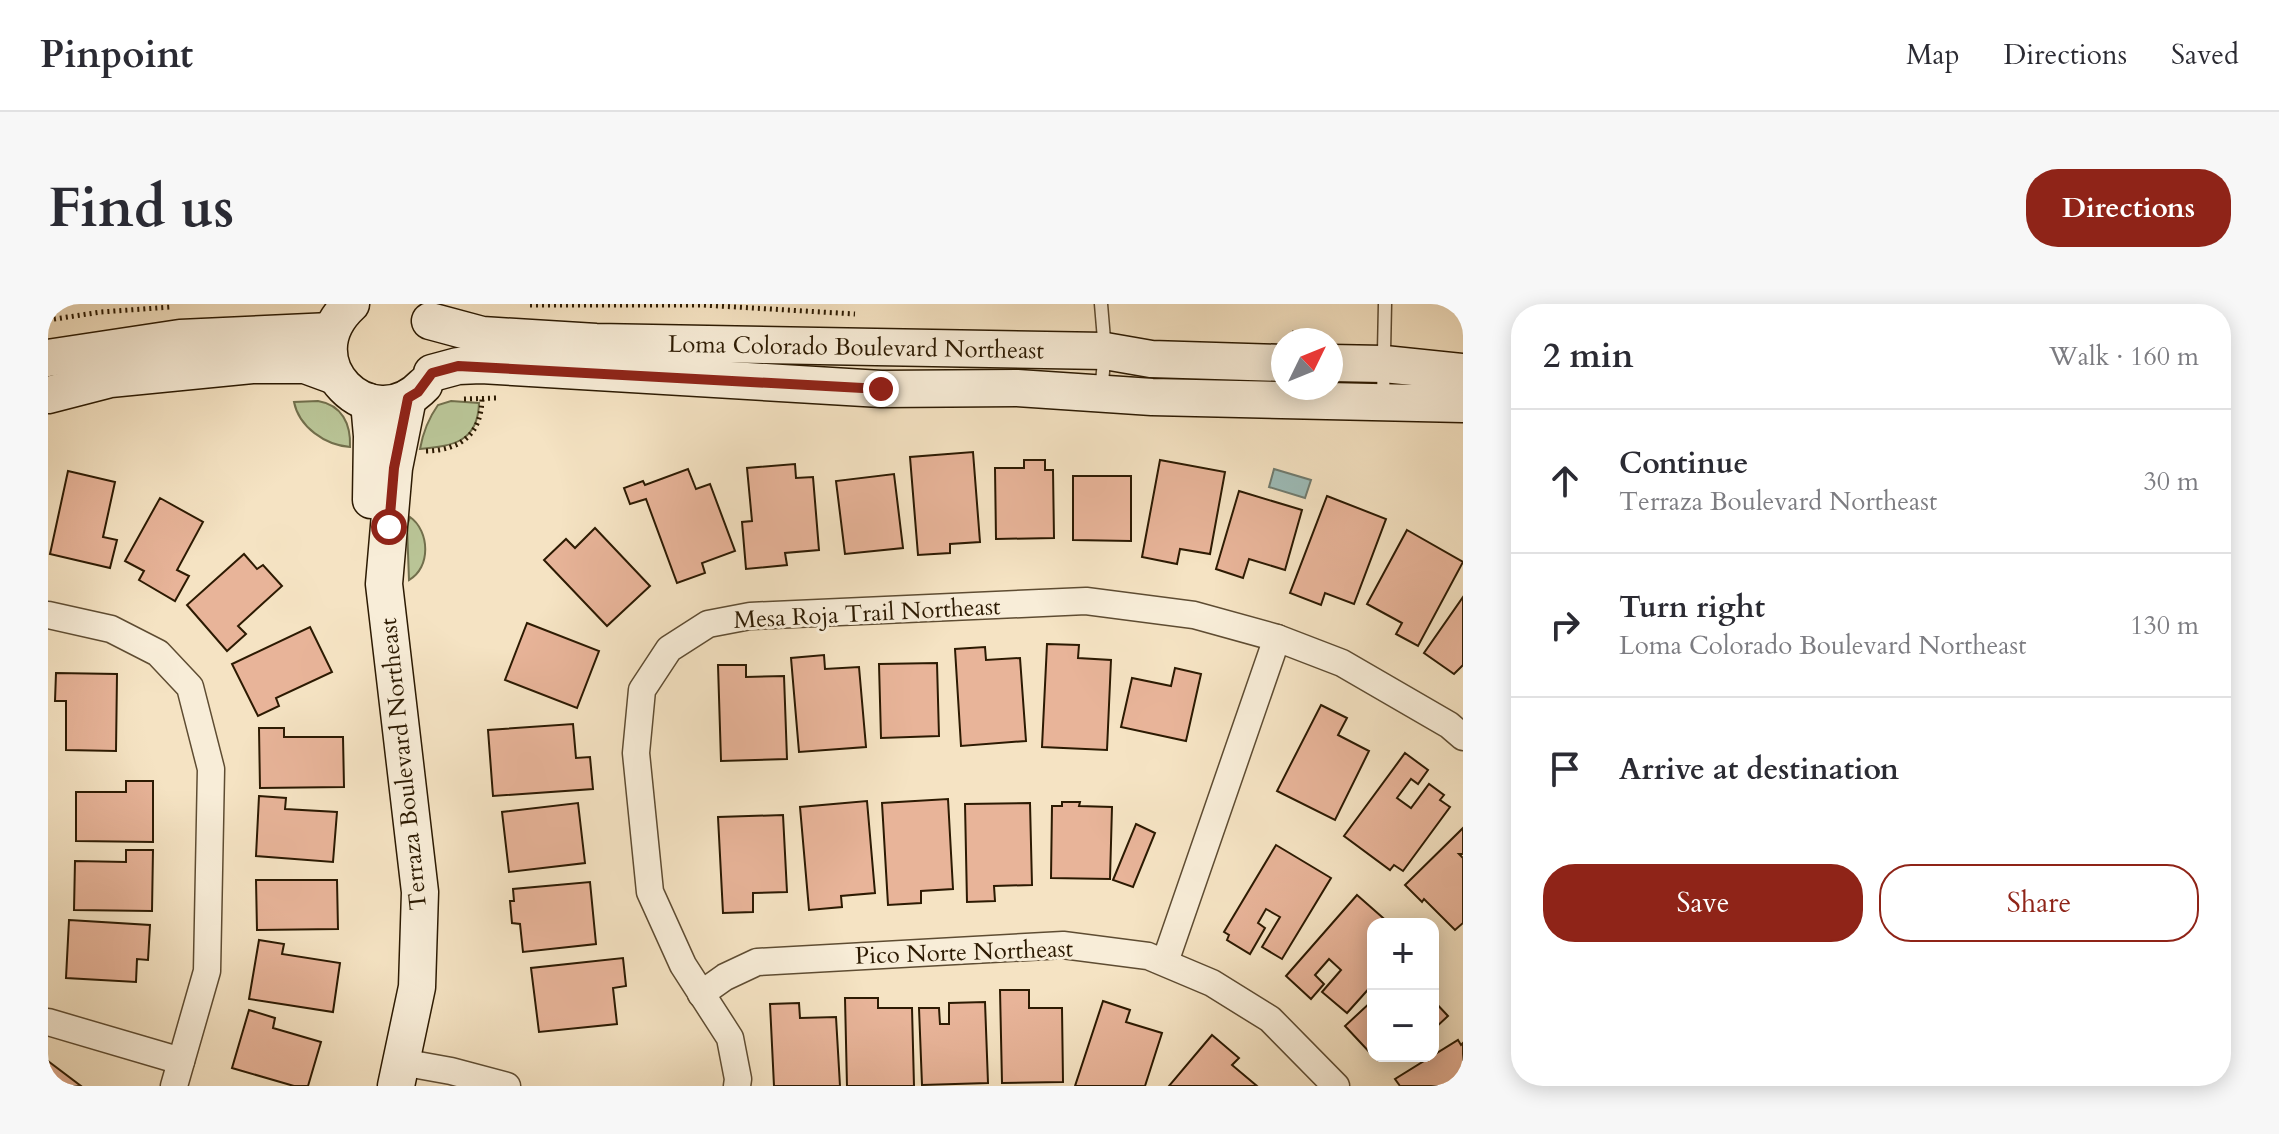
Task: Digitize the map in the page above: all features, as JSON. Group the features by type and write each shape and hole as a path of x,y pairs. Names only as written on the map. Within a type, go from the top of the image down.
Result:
{"street":[{"path":"48,358 346,311"},
{"path":"335,376 328,346 346,311"},
{"name":"Loma Colorado Boulevard Northeast","path":"421,313 482,335 596,342 1105,351 1151,359 1271,363"},
{"name":"Loma Colorado Boulevard Northeast","path":"421,313 437,338 431,390"},
{"path":"1343,363 1463,372"},
{"path":"48,395 110,379 252,365 305,365 335,376 355,397 369,402"},
{"name":"Loma Colorado Boulevard Northeast","path":"369,402 382,404 431,390 458,366 481,365 881,389 1017,388 1101,394 1463,404"},
{"name":"Terraza Boulevard Northeast","path":"384,584 394,468 431,390"},
{"name":"Terraza Boulevard Northeast","path":"369,402 373,549 384,584 420,892 417,987 398,1074"},
{"name":"Mesa Roja Trail Northeast","path":"737,1086 730,1038 683,965 650,892 636,753 642,690 669,649 708,624 750,616 1086,601 1194,615 1277,638 1342,663 1449,725 1463,737"},
{"path":"48,615 111,629 158,653 190,687 211,769 207,971 174,1086"},
{"path":"1165,962 1277,638"},
{"name":"Pico Norte Northeast","path":"701,994 725,977 757,962 1063,945 1148,956 1212,983 1270,1019 1336,1086"},
{"path":"48,1022 181,1061"},
{"path":"398,1074 451,1071 507,1086"}],"lane":[{"path":"1101,304 1105,351 1101,394"},
{"path":"1383,403 1385,304"}],"path":[{"path":"431,390 482,399 506,398"},
{"path":"416,451 454,447 469,439 478,424 482,399"}],"green space":[{"path":"318,401 339,411 347,423 350,447 331,443 314,433 301,419 294,402"},
{"path":"451,401 479,403 478,416 469,434 453,443 420,449 434,410 438,405"},
{"path":"410,517 421,531 425,549 421,567 409,580 407,526"}],"water":[{"path":"1274,469 1311,480 1305,498 1269,487"}],"building":[{"path":"973,452 980,542 950,544 950,553 918,555 910,457"},
{"path":"1024,460 1045,460 1045,470 1053,470 1054,538 996,539 995,468 1024,468"},
{"path":"1160,460 1225,472 1210,554 1180,549 1177,564 1142,557"},
{"path":"795,464 796,478 813,477 819,550 785,553 787,565 746,569 742,522 752,521 747,468"},
{"path":"688,469 696,489 710,484 735,551 702,563 705,573 677,583 646,499 630,504 624,488 643,481 645,485"},
{"path":"68,471 115,482 103,537 117,540 110,568 50,554"},
{"path":"894,474 903,548 845,554 836,481"},
{"path":"1073,476 1131,476 1131,541 1073,540"},
{"path":"1239,491 1302,510 1285,570 1249,559 1243,578 1216,569"},
{"path":"1327,496 1386,519 1354,604 1325,593 1321,605 1290,593"},
{"path":"160,498 203,522 177,570 189,576 175,601 139,580 144,571 125,561"},
{"path":"595,528 650,586 607,626 544,560 566,539 575,548"},
{"path":"1407,530 1463,562 1418,646 1396,634 1402,623 1367,604"},
{"path":"244,554 257,569 263,565 282,586 238,626 246,634 227,651 187,605"},
{"path":"1463,597 1463,665 1454,674 1424,653"},
{"path":"527,623 599,651 577,708 505,680"},
{"path":"310,627 332,672 276,698 279,706 258,716 232,664"},
{"path":"1047,644 1079,645 1078,658 1111,660 1107,750 1042,747"},
{"path":"985,647 986,660 1020,658 1026,741 961,746 955,649"},
{"path":"824,655 825,669 859,667 866,747 799,752 791,658"},
{"path":"937,663 939,736 881,738 879,664"},
{"path":"718,665 746,665 746,677 784,676 787,759 721,761"},
{"path":"1175,668 1201,674 1186,741 1121,727 1132,678 1171,686"},
{"path":"56,673 117,674 116,751 66,750 66,701 55,701"},
{"path":"1321,705 1347,718 1338,735 1369,751 1335,820 1277,791"},
{"path":"573,724 576,758 590,757 593,789 493,796 488,730"},
{"path":"259,728 284,728 284,737 343,737 344,787 260,788"},
{"path":"1405,753 1428,770 1418,784 1411,779 1397,798 1411,808 1429,784 1444,795 1440,800 1450,807 1403,871 1394,865 1390,870 1344,836"},
{"path":"126,781 153,781 153,842 76,841 76,792 126,792"},
{"path":"259,796 286,798 285,809 337,812 333,862 256,856"},
{"path":"948,799 953,889 921,891 921,903 888,905 882,803"},
{"path":"867,801 875,893 841,896 842,907 809,910 800,807"},
{"path":"1062,802 1112,807 1110,879 1051,878 1052,806 1062,806"},
{"path":"578,803 585,863 509,872 502,812"},
{"path":"1030,803 1032,885 994,886 995,901 967,902 965,804"},
{"path":"783,815 787,892 753,893 753,912 723,913 718,817"},
{"path":"1136,824 1155,833 1133,887 1113,880"},
{"path":"1463,828 1463,854 1459,854 1463,858 1463,923 1455,930 1405,885"},
{"path":"1276,845 1331,878 1282,959 1262,947 1280,917 1266,909 1258,923 1265,928 1250,954 1227,940 1229,935 1224,932"},
{"path":"126,850 153,850 152,911 74,910 75,861 126,862"},
{"path":"256,880 337,880 338,929 257,930"},
{"path":"590,882 596,944 523,952 520,924 512,923 510,901 514,901 513,889"},
{"path":"1357,895 1383,918 1367,918 1367,991 1347,1013 1322,992 1341,970 1329,959 1315,975 1324,984 1311,999 1286,976"},
{"path":"69,920 150,925 148,960 137,959 136,982 66,978"},
{"path":"259,940 284,944 282,954 340,963 333,1012 249,999"},
{"path":"623,958 626,986 613,988 617,1024 539,1032 531,968"},
{"path":"1000,990 1029,990 1029,1008 1062,1008 1063,1082 1002,1083"},
{"path":"845,998 878,998 878,1008 912,1008 914,1086 847,1086"},
{"path":"1103,1001 1130,1010 1126,1022 1162,1033 1145,1086 1075,1086"},
{"path":"985,1002 988,1083 922,1085 919,1008 939,1008 940,1024 949,1024 949,1003"},
{"path":"799,1003 800,1018 836,1017 840,1086 774,1086 770,1004"},
{"path":"1367,1006 1367,1050 1345,1026"},
{"path":"1439,1006 1448,1016 1439,1024"},
{"path":"249,1010 275,1018 273,1028 321,1042 308,1086 294,1086 232,1068"},
{"path":"1212,1035 1239,1058 1232,1065 1257,1086 1169,1086"},
{"path":"1458,1040 1461,1045 1463,1043 1463,1086 1400,1086 1395,1079 1422,1062 1439,1062 1439,1052"},
{"path":"48,1061 81,1086 48,1086"}],"route":[{"path":"389,527 394,468 408,398 418,392 432,373 458,366 481,365 881,389"}]}
